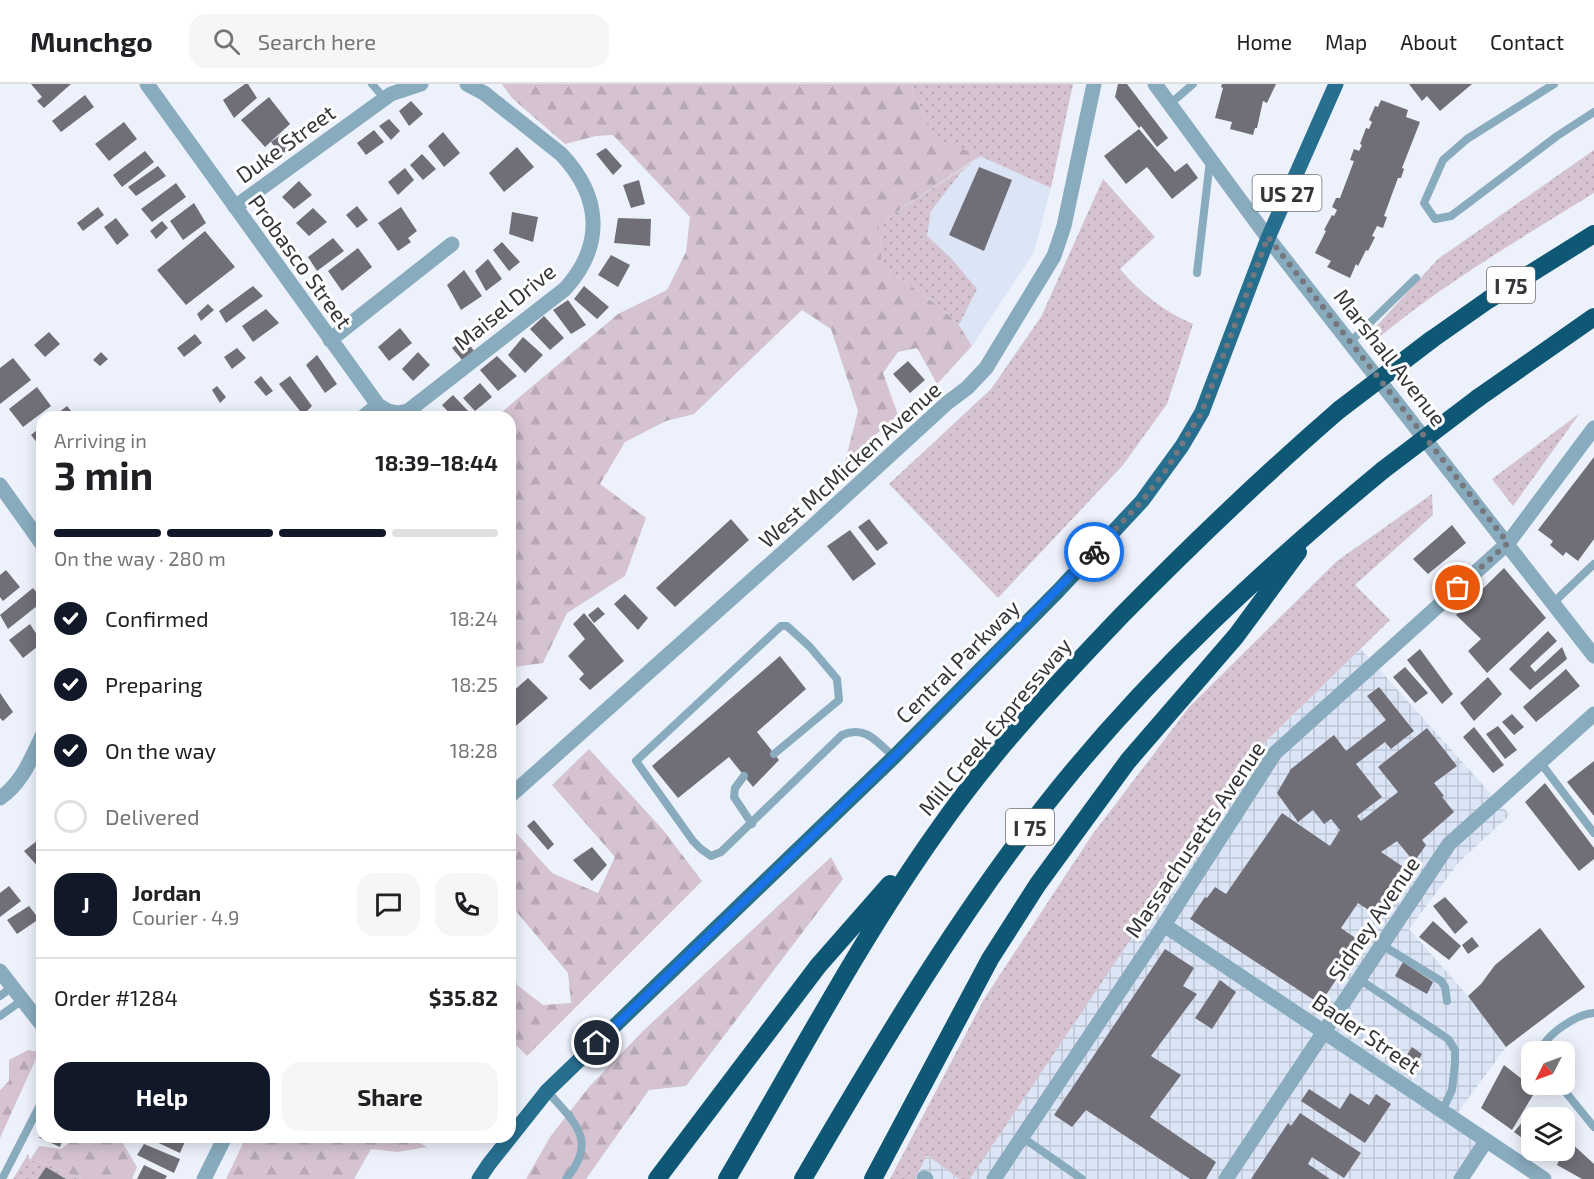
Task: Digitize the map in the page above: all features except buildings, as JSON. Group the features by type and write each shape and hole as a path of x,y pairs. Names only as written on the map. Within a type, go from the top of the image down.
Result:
{"highway":[{"name":"Mill Creek Expressway","path":"727,1179 880,916 938,829 1046,695 1218,520 1339,410 1488,300 1594,234"},
{"name":"I 75","path":"803,1179 892,1027 932,964 1059,788 1124,712 1193,639 1319,523 1383,470 1478,398 1594,317"},
{"path":"873,1179 990,959 1038,884 1128,761 1236,636 1319,523"},
{"path":"657,1179 818,966 938,829"}],"main road":[{"name":"Central Parkway","path":"516,1130 547,1090 894,757 1058,591 1142,501 1166,470 1202,412 1268,237 1336,84"},
{"name":"Central Parkway","path":"479,1179 505,1143"}],"street":[{"name":"Probasco Street","path":"147,84 378,405"},
{"name":"Duke Street","path":"235,207 388,96 421,84"},
{"name":"Maisel Drive","path":"408,411 565,289 584,263 593,233 590,201 570,163 484,93 467,84"},
{"name":"West McMicken Avenue","path":"516,791 947,403 967,388 986,368 1054,256 1064,226 1094,84"},
{"name":"Marshall Avenue","path":"1155,84 1268,237 1594,656"},
{"path":"330,340 452,244"},
{"name":"Maisel Drive","path":"378,405 387,411"},
{"path":"370,411 378,405"},
{"name":"Massachusetts Avenue","path":"994,1179 1164,925 1275,753 1508,543 1594,428"},
{"path":"0,485 36,536"},
{"name":"Sidney Avenue","path":"1226,1179 1449,844 1594,714"},
{"path":"0,798 15,786 36,748"},
{"name":"Bader Street","path":"1164,925 1544,1179"},
{"path":"0,971 6,992 21,1001 36,1018"},
{"path":"1461,1179 1486,1141"},
{"path":"204,1179 222,1143"}],"lane":[{"path":"372,84 388,96"},
{"path":"1170,104 1193,84"},
{"path":"1554,84 1467,139 1443,160 1424,203 1435,219 1451,216 1557,136 1594,112"},
{"path":"1197,273 1210,159"},
{"path":"1350,342 1416,278"},
{"path":"1553,603 1594,564"},
{"path":"774,753 839,700 837,679 810,647 787,626 781,626 636,761 693,841 711,856 721,852 752,824 842,735 852,731 866,733 894,757"},
{"path":"1540,762 1594,833"},
{"path":"744,776 735,788 735,797 752,824"},
{"path":"1382,945 1441,981 1445,987 1447,1001"},
{"path":"1359,979 1448,1039 1455,1050 1452,1090 1442,1111"},
{"path":"0,1016 21,1001"},
{"path":"1547,1041 1570,1021 1594,1013"},
{"path":"547,1090 572,1119 582,1137 582,1152 576,1168 566,1179"},
{"path":"1568,1095 1594,1127"},
{"path":"2,1179 36,1113"},
{"path":"1022,1137 1082,1179"}],"shaded area":[{"path":"980,156 1051,188 1034,252 972,346 959,325 977,289 927,236 931,211 962,171"},
{"path":"1361,649 1510,815 1459,862 1409,929 1468,996 1506,1047 1453,1119 1486,1141 1461,1179 970,1179 1259,748"},
{"path":"927,1155 959,1179 926,1179 918,1174"}],"green space":[{"path":"502,84 913,84 912,92 937,139 980,156 879,224 882,264 943,310 959,325 972,346 937,384 917,348 898,352 883,373 898,415 845,462 858,411 831,329 802,310 694,414 666,421 625,442 600,484 646,518 625,576 567,613 543,663 516,667 516,411 503,411 618,314 667,290 686,252 690,217 613,135 596,136 565,144 512,98"},
{"path":"913,84 1073,84 1051,188 937,139 912,92"},
{"path":"1594,150 1594,193 1456,280 1377,339 1371,332 1438,259"},
{"path":"974,161 962,171 931,211 927,236 951,258 977,289 959,325 943,310 882,264 879,224"},
{"path":"1103,179 1155,237 1120,269 1153,301 1193,324 1167,404 1123,465 998,598 889,484 991,389 1041,317"},
{"path":"1580,413 1513,506 1492,479"},
{"path":"1432,494 1433,515 1355,585 1390,620 1259,748 970,1179 959,1179 927,1155 915,1179 890,1179 984,999 1092,835 1190,706 1337,561"},
{"path":"589,749 664,831 702,881 527,1056 516,1045 516,981 517,985 543,1005 571,1003 568,973 516,911 516,833 552,873 598,893 615,857 552,785"},
{"path":"831,857 843,879 686,1086 649,1090 586,1179 526,1179 550,1137 589,1087 643,1031"},
{"path":"28,1050 36,1051 36,1059 0,1138 0,1090 9,1081 9,1060"},
{"path":"69,1143 123,1143 137,1167 132,1179 81,1179 47,1164 30,1160 39,1146 61,1149"},
{"path":"243,1143 420,1143 427,1147 398,1152 371,1149 354,1179 226,1179"},
{"path":"28,1154 30,1160 47,1164 81,1179 66,1179 46,1167 38,1179 13,1179"}],"way so far":[{"path":"1094,552 1142,501 1166,470 1202,412 1268,237 1508,543 1458,588"}],"route":[{"path":"597,1043 894,757 1094,552"}]}
